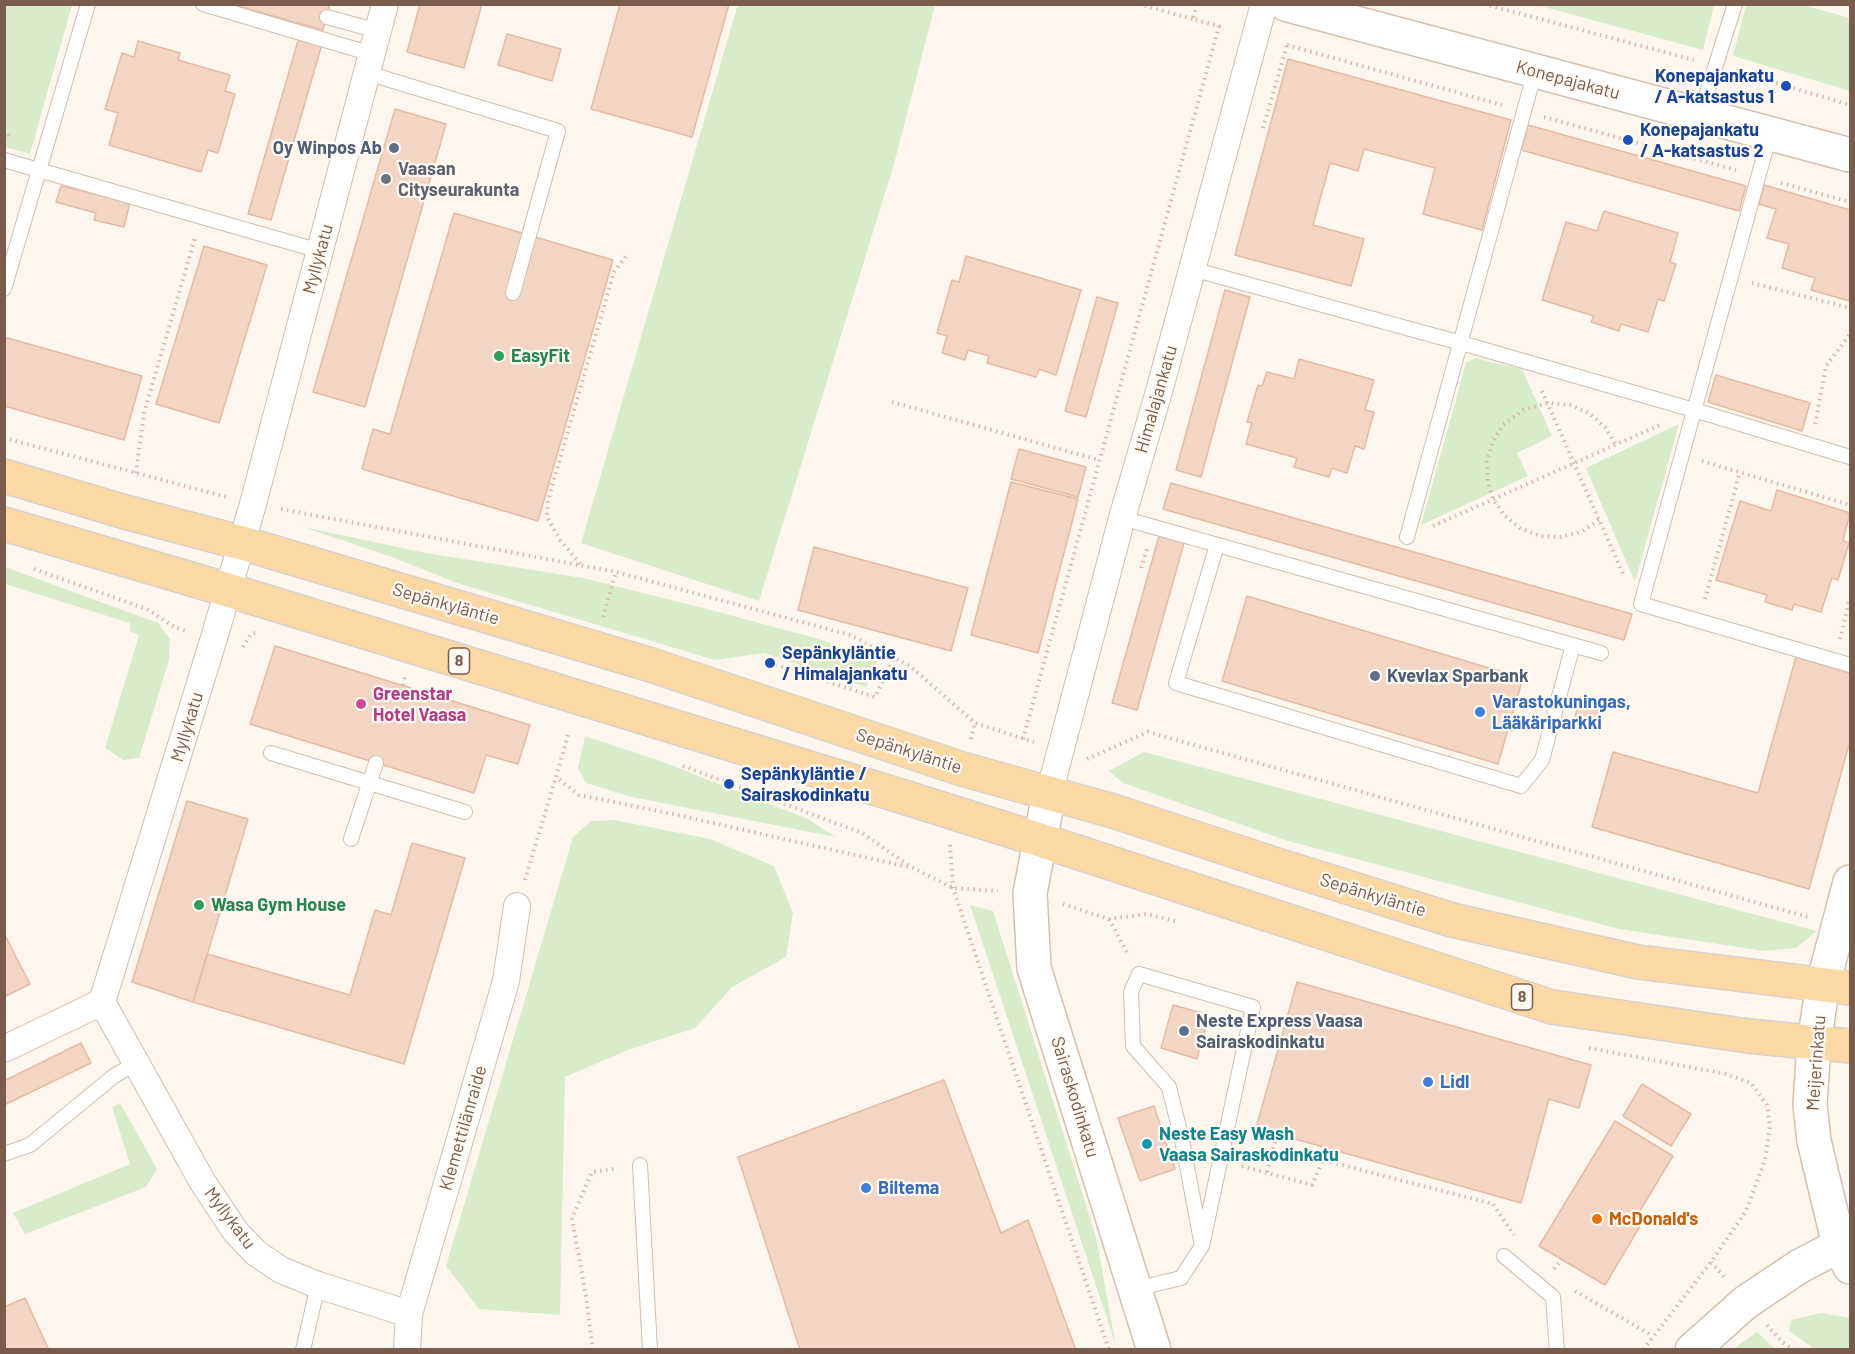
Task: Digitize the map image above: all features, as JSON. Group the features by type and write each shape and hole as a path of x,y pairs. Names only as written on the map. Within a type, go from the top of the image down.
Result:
{"main road":[{"name":"Sepänkyläntie","path":"4,476 125,512 242,543 651,665 962,769 1113,811 1452,920 1638,962 1837,986"},
{"name":"8","path":"4,524 228,590 1040,840 1552,1007 1748,1036 1851,1046"}],"street":[{"name":"Myllykatu","path":"385,4 254,504 102,1002 202,1181 235,1231 256,1253 281,1270 318,1286 409,1314"},
{"name":"Himalajankatu","path":"1049,794 1122,518 1264,4"},
{"name":"Konepajakatu","path":"1285,4 1851,155"},
{"name":"Sairaskodinkatu","path":"1049,794 1030,893 1034,968 1154,1350"},
{"name":"Meijerinkatu","path":"1692,1350 1746,1302 1800,1266 1847,1251 1814,1141 1810,1105 1814,1042 1837,986 1840,924 1851,882"},
{"name":"Klemettilänraide","path":"407,1350 409,1314 506,981 517,906"},
{"path":"4,1049 102,1002"}],"lane":[{"path":"4,289 88,4"},
{"path":"203,4 372,53 558,131 513,293"},
{"path":"1700,115 1735,4"},
{"path":"327,17 372,53"},
{"path":"1407,537 1535,71"},
{"path":"1770,134 1641,603 1851,665"},
{"path":"4,160 320,251"},
{"path":"1192,269 1461,343 1851,457"},
{"path":"1122,518 1601,653"},
{"path":"1216,545 1176,683 1521,786 1542,760 1573,645"},
{"path":"271,753 465,812"},
{"path":"351,839 376,763"},
{"path":"1135,1289 1181,1278 1202,1246 1253,1008 1139,974 1131,992 1133,1046 1169,1087 1182,1140 1202,1246"},
{"path":"4,1154 30,1145 114,1076 136,1064"},
{"path":"640,1165 650,1350"},
{"path":"1504,1256 1553,1297 1557,1350"},
{"path":"303,1350 318,1286"}],"path":[{"path":"1023,739 1219,26 1139,4"},
{"path":"1193,19 1197,4"},
{"path":"1484,4 1851,105"},
{"path":"136,473 144,412 201,217"},
{"path":"580,565 560,540 547,517 549,500 614,272 626,256"},
{"path":"1731,278 1851,308"},
{"path":"1811,446 1826,366 1851,334"},
{"path":"1530,363 1627,584 1646,585"},
{"path":"892,402 1099,460"},
{"path":"1599,520 1581,532 1561,537 1540,536 1520,528 1503,514 1493,499 1488,482 1487,462 1493,441 1503,425 1523,410 1548,403 1570,405 1589,413 1605,427 1616,445"},
{"path":"1407,537 1694,410"},
{"path":"4,438 254,504 616,572 850,635 910,666 975,723 1088,759 1148,732 1804,916 1840,924"},
{"path":"1682,455 1851,504"},
{"path":"1699,621 1740,472"},
{"path":"26,567 147,609 174,627 243,647 251,634 258,632"},
{"path":"602,622 616,572"},
{"path":"770,663 875,697 894,658"},
{"path":"517,906 568,735"},
{"path":"682,765 862,833 913,868 953,888 1109,1350"},
{"path":"556,777 579,795 913,868"},
{"path":"1109,919 1139,974"},
{"path":"1643,1350 1711,1262 1746,1211 1765,1160 1770,1127 1767,1105"},
{"path":"1267,1172 1277,1134"},
{"path":"1221,1160 1312,1185 1323,1160 1493,1204 1516,1238"},
{"path":"592,1350 586,1296 572,1218 592,1172 640,1165"},
{"path":"1567,1287 1653,1336"}],"green space":[{"path":"738,4 935,5 894,164 759,601 581,543"},
{"path":"1714,4 1703,50 1537,5"},
{"path":"4,5 72,5 30,154 5,147"},
{"path":"1746,5 1803,5 1850,18 1850,91 1733,56"},
{"path":"1475,358 1522,369 1552,436 1517,453 1528,476 1421,525 1466,363"},
{"path":"1679,424 1635,582 1586,468"},
{"path":"303,527 426,553 583,578 819,639 879,660 866,687 764,653 715,660 457,583 392,557"},
{"path":"5,567 158,623 170,639 169,660 139,758 123,760 105,748 139,635 130,631 130,623 5,584"},
{"path":"585,736 663,762 808,819 835,837 632,797 586,783 578,768"},
{"path":"1144,752 1817,931 1796,948 1765,951 1619,929 1285,840 1123,783 1109,771"},
{"path":"614,820 710,839 774,866 793,913 786,957 732,987 695,1028 628,1050 565,1077 560,1315 479,1309 446,1266 573,837 591,821"},
{"path":"970,905 993,911 1096,1237 1116,1346"},
{"path":"120,1103 157,1169 146,1187 25,1234 13,1213 130,1164 112,1107"},
{"path":"1821,1313 1850,1318 1850,1349 1815,1349 1789,1331 1791,1320"},
{"path":"1757,1332 1775,1349 1733,1349"}],"building":[{"path":"230,4 330,4 323,30"},
{"path":"420,4 482,4 464,68 407,52"},
{"path":"620,4 729,4 692,137 591,109"},
{"path":"507,34 561,49 552,81 498,65"},
{"path":"299,37 322,44 271,220 248,214"},
{"path":"138,41 180,53 178,60 230,75 225,91 235,94 218,153 208,150 201,172 109,145 118,113 105,109 122,53 134,57"},
{"path":"1288,59 1511,120 1482,230 1423,214 1435,168 1364,149 1358,171 1330,163 1313,225 1364,239 1351,286 1235,255"},
{"path":"395,109 446,124 365,407 313,392"},
{"path":"1528,125 1746,186 1739,211 1521,150"},
{"path":"1764,185 1850,210 1850,301 1811,290 1815,278 1782,268 1789,244 1767,238 1776,209 1759,204"},
{"path":"61,186 130,202 124,227 94,220 96,213 56,202"},
{"path":"1604,211 1678,233 1670,262 1676,264 1664,301 1658,299 1648,332 1621,324 1619,331 1591,322 1594,316 1542,300 1566,222 1597,231"},
{"path":"454,213 613,260 538,521 362,469 373,429 390,434"},
{"path":"204,246 267,265 219,423 156,404"},
{"path":"966,256 1081,290 1056,375 1039,369 1036,377 987,363 989,356 968,350 965,360 942,353 947,336 937,333 952,280 959,282"},
{"path":"1225,290 1250,297 1201,477 1176,470"},
{"path":"1097,297 1118,303 1086,417 1065,411"},
{"path":"4,337 142,376 124,440 4,406"},
{"path":"1299,359 1374,380 1365,410 1374,412 1364,449 1355,446 1347,473 1332,468 1329,477 1294,467 1297,458 1246,444 1252,423 1247,422 1258,385 1262,386 1267,372 1294,379"},
{"path":"1716,375 1810,403 1802,431 1708,402"},
{"path":"1019,449 1086,467 1078,497 1011,479"},
{"path":"1011,482 1078,499 1038,653 971,635"},
{"path":"1171,483 1632,614 1624,640 1163,509"},
{"path":"1777,490 1850,513 1843,541 1849,543 1838,580 1832,578 1821,612 1794,604 1792,610 1765,602 1767,595 1716,580 1740,501 1771,511"},
{"path":"1159,536 1184,543 1137,710 1112,703"},
{"path":"814,547 968,588 951,651 798,610"},
{"path":"1247,596 1523,678 1498,764 1222,681"},
{"name":"Greenstar Hotel Vaasa","path":"275,646 530,725 518,764 486,755 474,793 250,724"},
{"path":"1796,657 1850,673 1850,741 1809,889 1592,827 1613,752 1758,793"},
{"path":"1579,700 1600,705 1596,722 1575,717"},
{"path":"187,801 248,819 193,1002 132,982"},
{"path":"412,843 465,858 404,1064 193,1002 207,954 350,995 375,910 391,915"},
{"path":"4,933 30,984 4,997"},
{"name":"Lidl","path":"1297,982 1591,1065 1579,1108 1549,1099 1521,1203 1256,1128"},
{"path":"1173,1005 1209,1015 1197,1059 1161,1048"},
{"path":"81,1043 91,1063 4,1105 4,1081"},
{"name":"Biltema","path":"944,1080 1001,1233 1028,1220 1076,1350 800,1350 738,1157"},
{"path":"1642,1084 1691,1114 1671,1146 1623,1116"},
{"name":"Neste Easy Wash Vaasa Sairaskodinkatu","path":"1154,1106 1175,1169 1140,1181 1118,1118"},
{"path":"1615,1121 1673,1156 1635,1219 1642,1223 1605,1285 1539,1246"},
{"path":"25,1298 49,1350 4,1350 4,1307"}],"place":[{"name":"Konepajankatu / A-katsastus 1","path":"1786,86"},
{"name":"Konepajankatu / A-katsastus 2","path":"1628,140"},
{"name":"Oy Winpos Ab","path":"394,148"},
{"name":"Vaasan Cityseurakunta","path":"386,179"},
{"name":"EasyFit","path":"499,356"},
{"name":"Sepänkyläntie / Himalajankatu","path":"770,663"},
{"name":"Kvevlax Sparbank","path":"1375,676"},
{"name":"Greenstar Hotel Vaasa","path":"361,704"},
{"name":"Varastokuningas, Lääkäriparkki","path":"1480,712"},
{"name":"Sepänkyläntie / Sairaskodinkatu","path":"729,784"},
{"name":"Wasa Gym House","path":"199,905"},
{"name":"Neste Express Vaasa Sairaskodinkatu","path":"1184,1031"},
{"name":"Lidl","path":"1428,1082"},
{"name":"Neste Easy Wash Vaasa Sairaskodinkatu","path":"1147,1144"},
{"name":"Biltema","path":"866,1188"},
{"name":"McDonald's","path":"1597,1219"}]}
